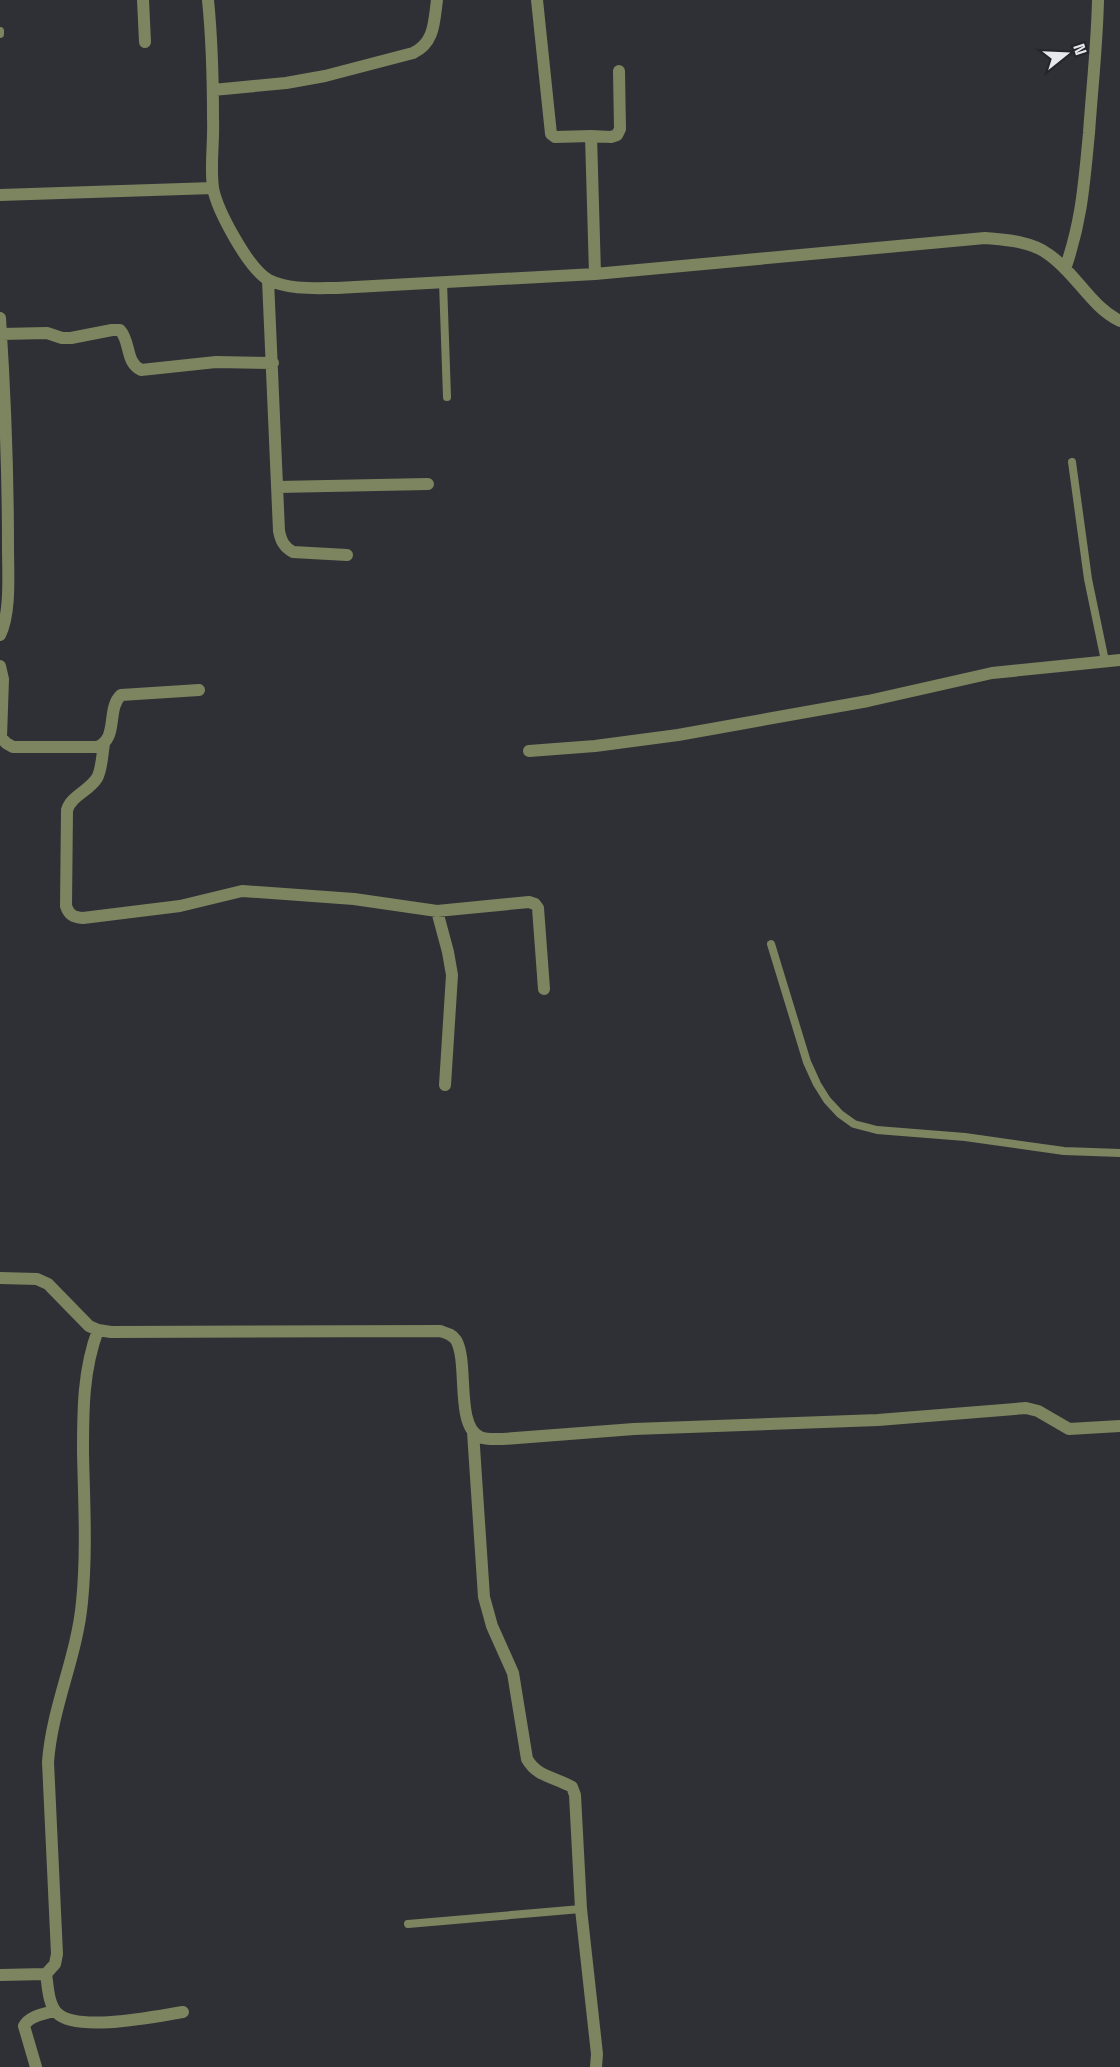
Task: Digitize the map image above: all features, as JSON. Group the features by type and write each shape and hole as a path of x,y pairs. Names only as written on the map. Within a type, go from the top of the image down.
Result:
{"street":[{"path":"142,0 145,42"},
{"path":"208,0 213,90 213,189 230,230 258,271 268,280 302,288 337,288 595,274 985,238 1030,245 1048,253 1108,315 1120,321"},
{"path":"213,90 286,83 325,76 421,50 429,42 433,33 437,0"},
{"path":"537,0 551,134 555,137 611,138 617,135 620,129 619,71"},
{"path":"1065,269 1077,232 1084,199 1098,0"},
{"path":"591,136 595,274"},
{"path":"0,195 213,189"},
{"path":"268,280 281,540 293,552 347,555"},
{"path":"0,318 8,511 5,619 0,635"},
{"path":"1,334 47,333 62,338 71,338 120,330 125,335 134,367 141,370 224,362 273,363"},
{"path":"277,487 428,484"},
{"path":"529,750 595,746 678,735 868,701 992,673 1120,660"},
{"path":"0,666 3,679 2,738 13,747 97,747 109,738 116,700 121,695 199,690"},
{"path":"104,744 99,774 90,786 69,804 67,810 66,906 68,913 75,918 180,906 243,891 354,899 437,911 529,902 538,908 544,989"},
{"path":"437,911 452,975 445,1085"},
{"path":"0,1278 37,1280 48,1284 81,1320 98,1330 128,1333 440,1331 449,1334 455,1340 459,1351 468,1421 473,1432 485,1604 513,1673 527,1759 532,1768 541,1774 572,1787 575,1795 581,1910 597,2054 596,2067"},
{"path":"0,1975 46,1974 55,1964 57,1954 49,1750 53,1725 73,1656 82,1601 85,1544 84,1388 88,1357 98,1330"},
{"path":"473,1432 481,1437 503,1439 634,1429 878,1420 1026,1408 1038,1411 1069,1430 1120,1426"},
{"path":"46,1974 51,2004 54,2010 66,2020 91,2023 183,2012"},
{"path":"36,2067 24,2026 26,2021 54,2010"}],"lane":[{"path":"443,282 447,397"},
{"path":"1072,462 1088,579 1105,661"},
{"path":"771,944 807,1062 817,1084 827,1100 840,1114 854,1124 877,1130 965,1137 1064,1151 1120,1153"},
{"path":"408,1924 581,1910"}]}
